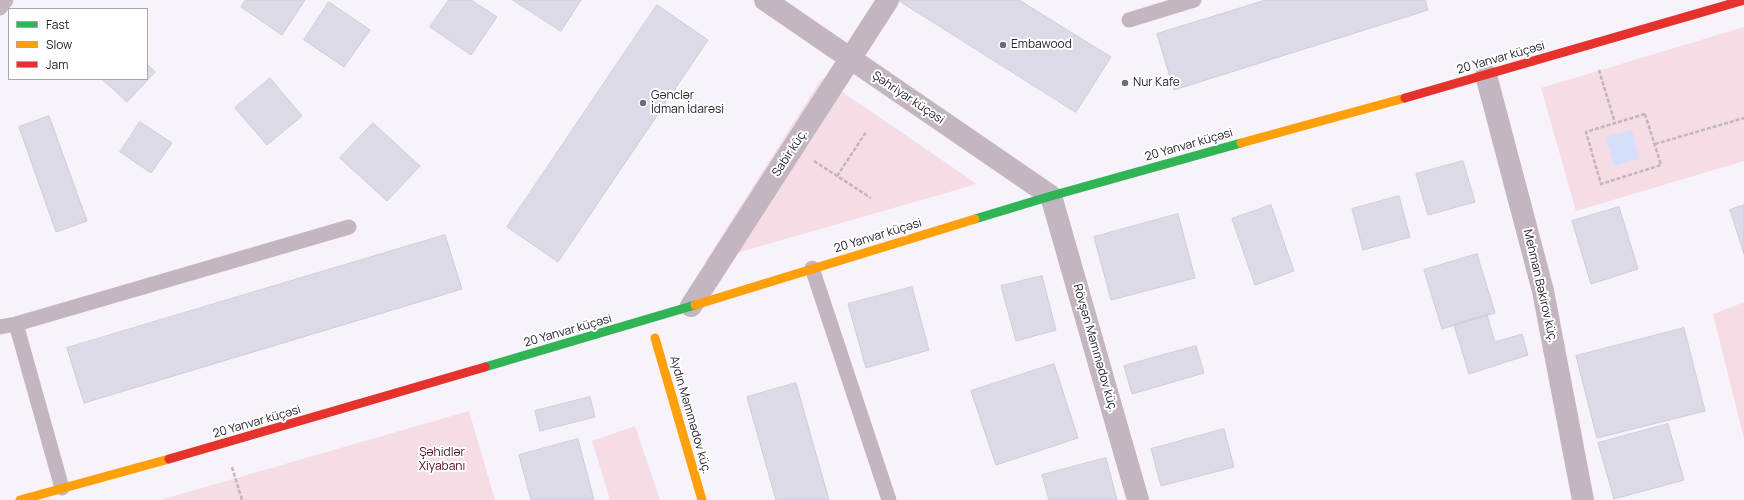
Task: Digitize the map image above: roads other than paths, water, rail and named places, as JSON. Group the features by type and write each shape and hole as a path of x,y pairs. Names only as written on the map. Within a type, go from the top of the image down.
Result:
{"main road":[{"name":"20 Yanvar küçəsi","path":"20,500 225,444 691,306 1051,196 1486,75 1744,0"},
{"name":"Aydın Məmmədov küç.","path":"655,338 702,500"}],"street":[{"name":"Şəhriyar küçəsi","path":"764,0 1051,196"},
{"name":"Sabir küç.","path":"691,306 888,0"},
{"name":"Mehman Bəkirov küç.","path":"1486,75 1543,292 1583,500"},
{"name":"Rövşən Məmmədov küç.","path":"1051,196 1138,500"}],"lane":[{"path":"0,8 6,0"},
{"path":"1129,20 1194,0"},
{"path":"0,327 16,324 349,227"},
{"path":"812,268 889,500"},
{"path":"16,324 62,488"}],"water":[{"path":"1632,130 1639,159 1614,166 1606,137"}],"place":[{"name":"Embawood","path":"1003,45"},
{"name":"Nur Kafe","path":"1125,83"},
{"name":"Gənclər İdman İdarəsi","path":"643,103"}],"park label":[{"name":"Şəhidlər Xiyabanı","path":"442,460"}]}
